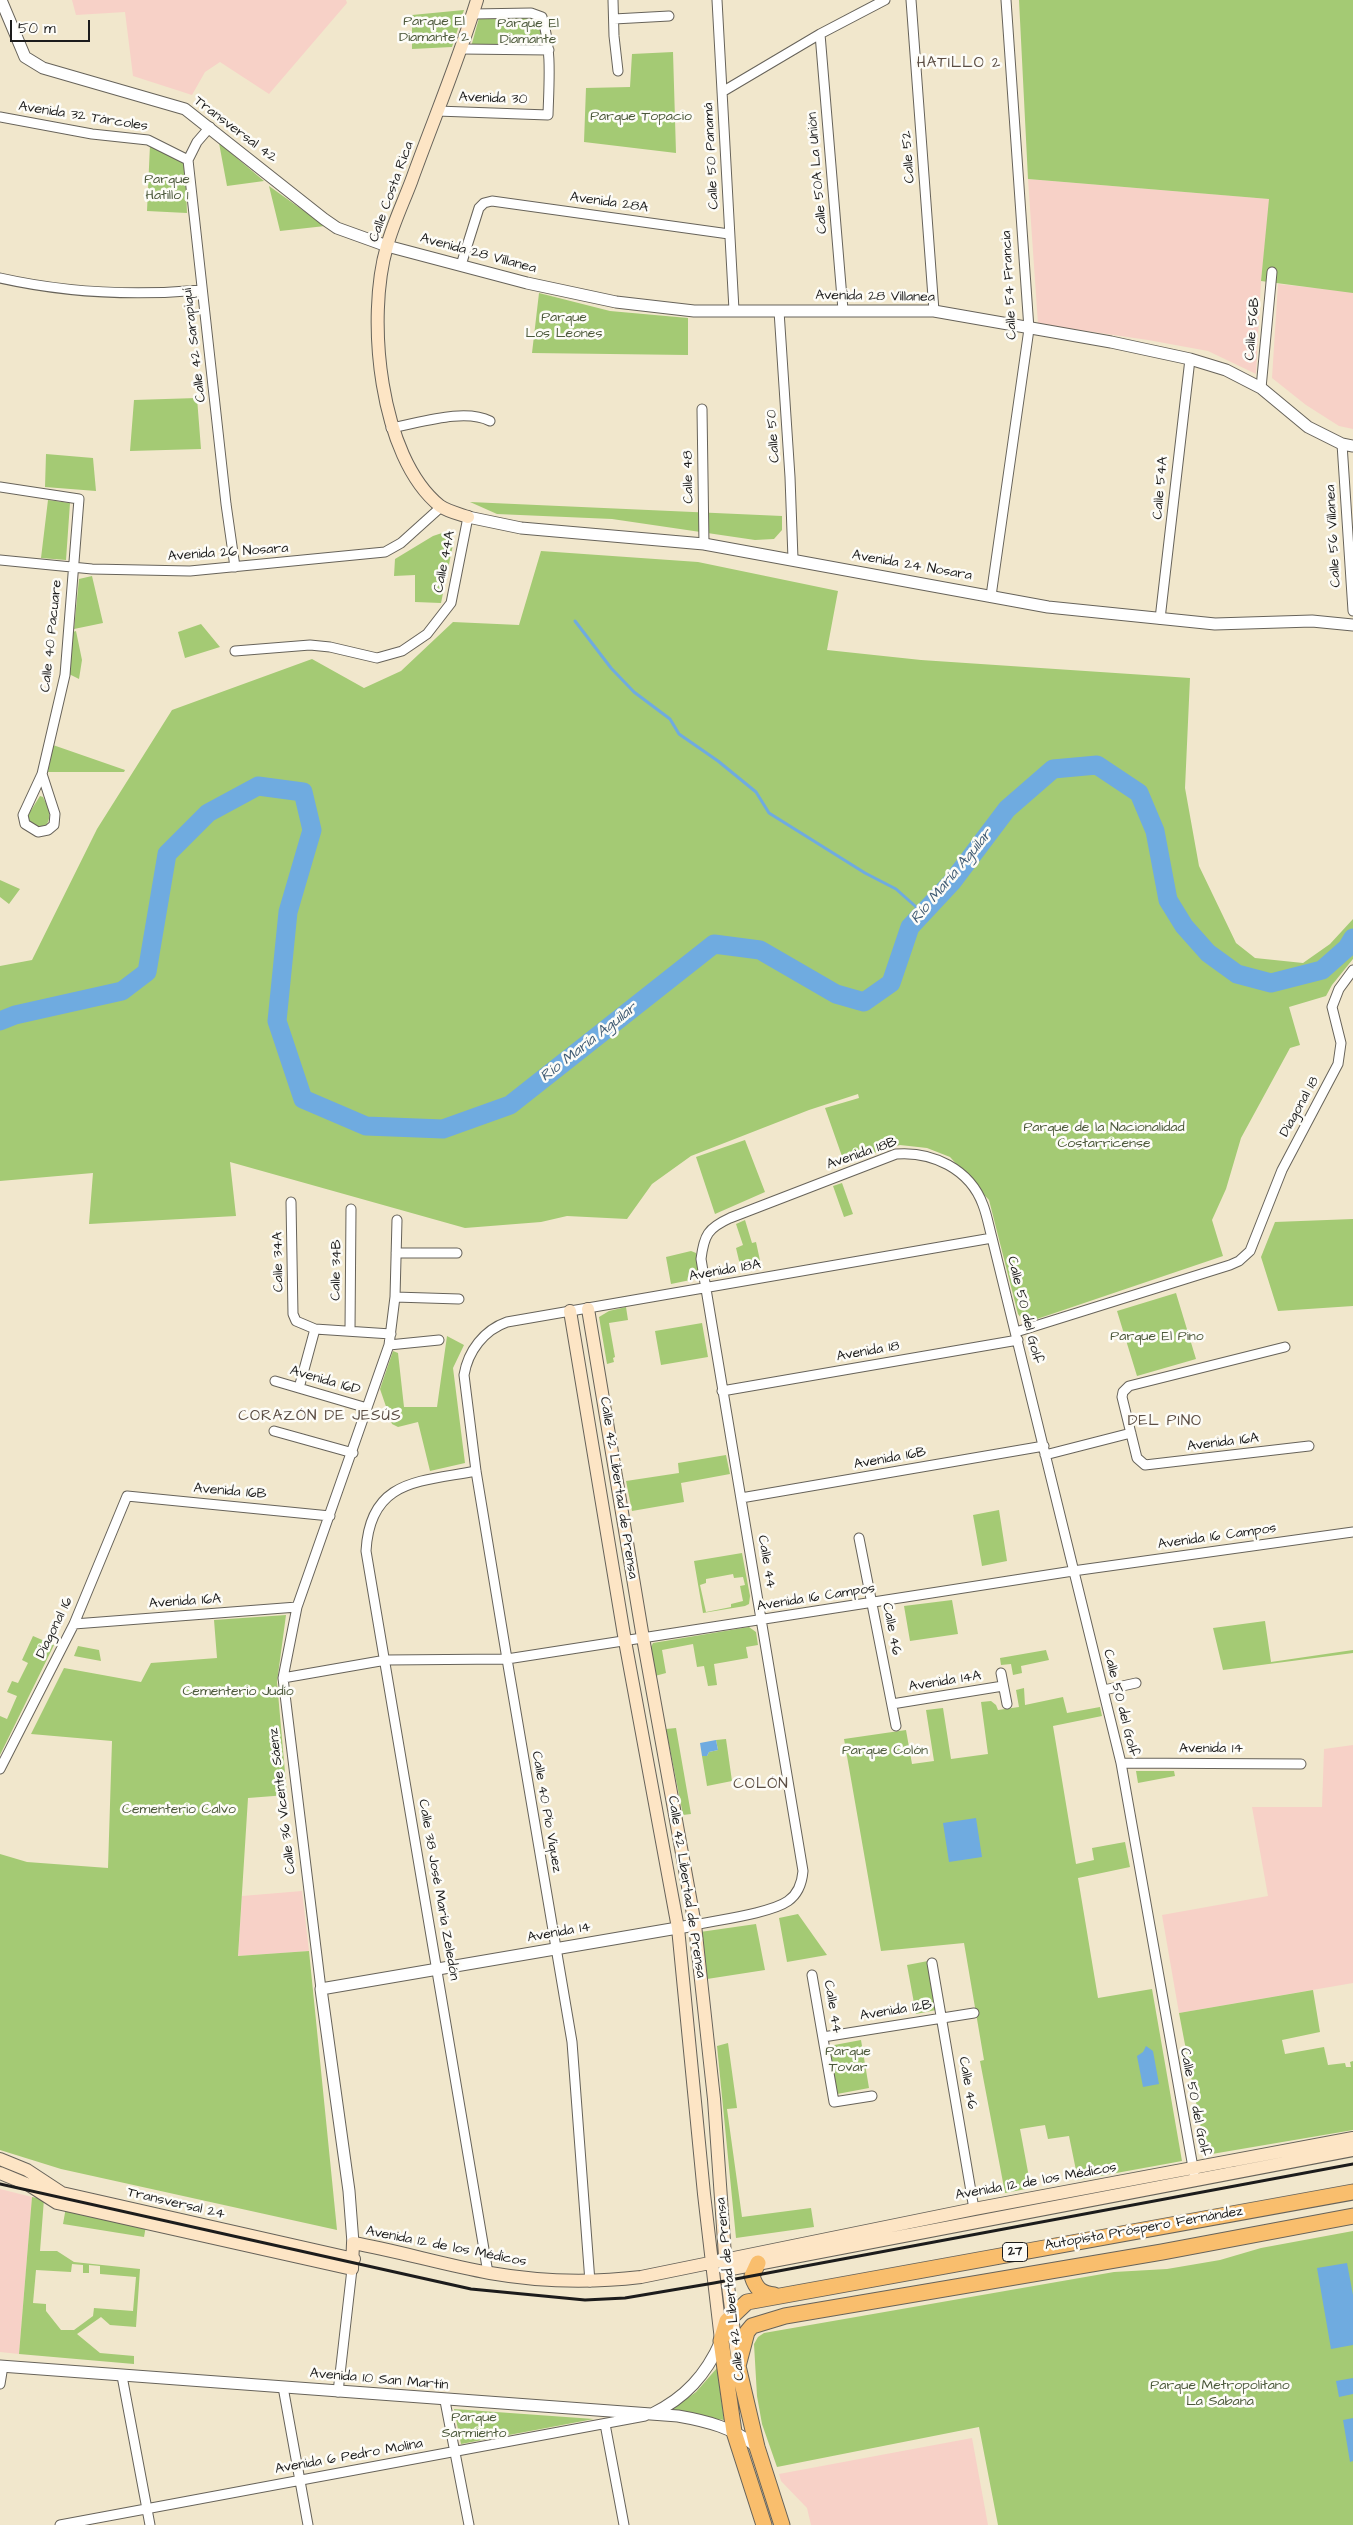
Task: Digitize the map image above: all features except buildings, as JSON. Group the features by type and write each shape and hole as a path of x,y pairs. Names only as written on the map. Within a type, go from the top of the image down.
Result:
{"highway":[{"name":"Autopista Próspero Fernández","path":"731,2315 747,2302 776,2295 1353,2192"},
{"path":"1218,2242 1205,2235 1206,2226 1239,2218 1255,2209"},
{"name":"Autopista Próspero Fernández","path":"738,2366 747,2332 752,2326 766,2320 1218,2242 1353,2216"},
{"path":"758,2264 752,2276 755,2287 764,2293 776,2295"},
{"path":"721,2341 723,2329 731,2315"},
{"name":"Calle 42 Libertad de Prensa","path":"721,2341 734,2432 764,2525"},
{"name":"Calle 42 Libertad de Prensa","path":"738,2366 756,2447 782,2525"}],"main road":[{"name":"Calle Costa Rica","path":"468,517 441,507 417,482 401,455 391,428 383,385 378,326 379,285 386,246 461,49 477,0"},
{"name":"Calle 42 Libertad de Prensa","path":"588,1309 643,1638 695,1925 714,2099 726,2264 738,2366"},
{"name":"Calle 42 Libertad de Prensa","path":"570,1311 625,1641 678,1928 711,2261 721,2341"},
{"name":"Avenida 12 de los Médicos","path":"353,2243 488,2273 525,2278 590,2282 642,2277 711,2261 726,2264 758,2264 1194,2174 1353,2138"},
{"name":"Avenida 12 de los Médicos","path":"726,2264 974,2208 1353,2150"},
{"name":"Transversal 24","path":"0,2159 27,2170 62,2193 353,2264"},
{"name":"Transversal 24","path":"0,2173 29,2185 57,2203 353,2264"},
{"name":"Calle 36 Vicente Sáenz","path":"353,2243 353,2264"}],"street":[{"name":"Transversal 42","path":"0,0 25,56 43,68 185,109 337,228 386,246"},
{"path":"613,0 618,71"},
{"name":"Calle 50 Panamá","path":"717,0 734,310"},
{"path":"722,92 820,34 885,0"},
{"name":"Calle 52","path":"911,0 934,311"},
{"name":"Calle 54 Francia","path":"991,596 1030,328 1006,0"},
{"path":"461,49 549,50 548,34 542,18 531,13 473,14"},
{"path":"614,19 668,16"},
{"name":"Calle 50A La Unión","path":"820,34 843,310"},
{"name":"Avenida 30","path":"437,111 548,115 549,50"},
{"name":"Avenida 32 Tárcoles","path":"0,117 84,132 148,140 188,160"},
{"path":"188,160 197,142 210,127"},
{"name":"Calle 42 Sarapiquí","path":"188,160 236,567"},
{"name":"Avenida 28A","path":"461,265 480,208 484,203 492,201 729,234"},
{"name":"Avenida 28 Villanea","path":"386,246 527,283 616,302 694,311 934,311 1190,359 1226,370 1261,388 1308,427 1347,445"},
{"name":"Calle 56B","path":"1261,388 1272,272"},
{"path":"0,278 62,290 158,294 202,290"},
{"name":"Calle 50","path":"779,310 790,477 793,559"},
{"name":"Calle 54A","path":"1160,619 1190,359"},
{"name":"Calle 48","path":"702,409 704,544"},
{"path":"391,428 467,414 490,421"},
{"name":"Calle 56 Villanea","path":"1347,445 1343,460 1353,611"},
{"path":"1343,460 1353,450"},
{"name":"Calle 40 Pacuare","path":"0,487 79,499 65,675 42,774 23,815 24,824 38,832 48,830 54,825 55,814 42,774"},
{"name":"Avenida 26 Nosara","path":"0,560 73,568 148,572 190,571 384,552 406,539 441,507"},
{"name":"Avenida 24 Nosara","path":"468,517 521,528 704,544 1048,607 1215,624 1312,621 1353,625"},
{"name":"Calle 44A","path":"235,651 310,645 330,647 377,658 390,656 402,651 427,634 451,603 468,517"},
{"name":"Diagonal 18","path":"1245,1257 1254,1243 1293,1146 1338,1064 1341,1043 1332,1007 1339,989 1353,970"},
{"name":"Avenida 18B","path":"707,1235 714,1226 730,1218 896,1154 910,1152 945,1162 960,1172 982,1203 992,1238"},
{"name":"Calle 34A","path":"291,1202 293,1314 296,1321 315,1329"},
{"name":"Calle 34B","path":"350,1330 351,1209"},
{"name":"Calle 36 Vicente Sáenz","path":"353,2243 349,2191 321,1989 283,1678 297,1607 390,1345 395,1297 396,1220"},
{"name":"Calle 44","path":"707,1235 701,1259 803,1871 802,1882 797,1892"},
{"name":"Avenida 18A","path":"473,1349 482,1338 500,1324 992,1238"},
{"name":"Calle 50 del Golf","path":"992,1238 1121,1763 1194,2174"},
{"path":"396,1254 457,1253"},
{"name":"Avenida 18","path":"722,1391 1017,1336 1230,1265 1245,1257"},
{"path":"395,1297 459,1299"},
{"path":"299,1388 315,1329 391,1334"},
{"path":"390,1345 439,1340"},
{"path":"1131,1433 1122,1396 1125,1388 1285,1347"},
{"name":"Calle 40 Pío Víquez","path":"473,1349 466,1362 464,1374 476,1471 572,2042 590,2282"},
{"name":"Avenida 16D","path":"275,1381 367,1408"},
{"path":"274,1432 353,1453"},
{"name":"Avenida 16B","path":"741,1498 1045,1451 1131,1433"},
{"name":"Avenida 16A","path":"1131,1433 1141,1463 1150,1466 1309,1446"},
{"name":"Calle 38 José María Zeledón","path":"476,1471 409,1484 393,1492 375,1512 370,1523 366,1551 386,1660 488,2273"},
{"name":"Avenida 16B","path":"127,1496 330,1516"},
{"name":"Diagonal 16","path":"0,1769 74,1624 127,1496"},
{"name":"Avenida 16 Campos","path":"283,1678 386,1660 507,1659 1073,1572 1353,1532"},
{"name":"Calle 46","path":"859,1538 896,1726"},
{"name":"Avenida 16A","path":"74,1624 297,1607"},
{"path":"1001,1673 1007,1704"},
{"path":"1104,1690 1136,1683"},
{"name":"Avenida 14A","path":"892,1704 1003,1686"},
{"name":"Avenida 14","path":"1121,1763 1301,1764"},
{"name":"Avenida 14","path":"321,1989 695,1925 776,1907 788,1901 797,1892"},
{"name":"Calle 46","path":"932,1962 974,2208"},
{"name":"Calle 44","path":"812,1975 834,2102 872,2096"},
{"name":"Avenida 12B","path":"823,2036 974,2013"},
{"name":"Calle 36 Vicente Sáenz","path":"338,2392 353,2264"},
{"path":"650,2415 680,2398 693,2386 714,2357 721,2341"},
{"path":"0,2384 2,2366"},
{"name":"Avenida 10 San Martín","path":"2,2366 650,2415"},
{"path":"122,2376 150,2525"},
{"path":"283,2387 308,2525"},
{"path":"445,2401 468,2525"},
{"name":"Avenida 6 Pedro Molina","path":"60,2525 650,2415 701,2420 734,2432 756,2447"},
{"path":"605,2424 624,2525"}],"shaded area":[{"path":"72,0 346,0 347,3 269,94 220,62 205,72 192,95 133,76 125,12 76,15"},
{"path":"1028,179 1270,199 1261,281 1256,374 1208,351 1038,324"},
{"path":"1278,284 1353,292 1353,429 1339,426 1306,405 1272,378"},
{"path":"1353,1745 1353,1983 1179,2013 1162,1915 1268,1896 1252,1807 1322,1807 1324,1749"},
{"path":"302,1891 309,1951 238,1956 242,1896"},
{"path":"0,2189 32,2197 19,2354 0,2352"},
{"path":"972,2438 988,2525 811,2525 807,2508 781,2481 779,2474"}],"green space":[{"path":"1019,0 1353,0 1353,293 1261,281 1269,199 1028,179"},
{"name":"Parque El Diamante 2","path":"464,10 452,47 412,49 412,15"},
{"name":"Parque El Diamante","path":"529,16 539,21 545,47 471,47 479,18"},
{"name":"Parque Topacio","path":"673,52 676,153 584,142 586,88 630,87 632,54"},
{"path":"219,143 264,181 227,186"},
{"name":"Parque Hatillo 1","path":"150,145 185,164 187,213 147,211"},
{"path":"269,186 325,226 280,231"},
{"name":"Parque Los Leones","path":"539,293 610,311 688,318 688,355 532,353"},
{"path":"197,398 201,449 130,451 134,400"},
{"path":"46,454 93,458 96,491 45,487"},
{"path":"48,500 70,503 66,560 41,558"},
{"path":"470,502 782,516 782,530 774,539 755,540 612,519 497,514"},
{"path":"445,532 451,534 454,540 441,603 415,602 415,575 394,576 395,559 433,536"},
{"name":"Parque de la Nacionalidad Costarricense","path":"541,551 698,562 838,591 827,650 921,660 1190,678 1185,788 1199,866 1236,943 1255,958 1303,963 1330,944 1353,919 1353,959 1332,985 1326,996 1289,1007 1300,1045 1290,1048 1241,1138 1226,1189 1212,1220 1223,1256 1031,1321 1021,1318 1018,1314 989,1200 950,1157 927,1148 900,1145 844,1162 825,1108 859,1098 858,1094 809,1110 691,1156 652,1184 627,1219 567,1216 541,1222 465,1228 230,1162 236,1216 89,1224 93,1173 0,1181 0,966 32,960 97,829 172,710 312,659 364,688 401,671 453,622 519,625"},
{"path":"92,576 103,623 74,629 79,579"},
{"path":"201,624 220,647 185,658 178,632"},
{"path":"76,631 82,660 79,679 69,674 73,632"},
{"path":"53,745 125,770 124,772 48,772"},
{"path":"40,796 45,801 49,819 45,827 38,828 29,820 28,815"},
{"path":"0,880 20,889 9,904 0,897"},
{"path":"745,1140 765,1192 715,1214 696,1157"},
{"path":"842,1183 853,1214 844,1217 833,1186"},
{"path":"1353,1219 1353,1306 1278,1311 1261,1257 1275,1222"},
{"path":"745,1220 752,1243 756,1242 761,1265 741,1269 736,1248 743,1245 736,1224"},
{"path":"691,1251 696,1253 700,1278 671,1284 666,1257"},
{"name":"Parque El Pino","path":"1176,1293 1196,1359 1137,1376 1117,1311"},
{"path":"626,1307 628,1320 609,1323 615,1357 613,1358 614,1362 607,1364 599,1317 609,1311"},
{"path":"702,1323 708,1357 661,1365 655,1331"},
{"path":"447,1336 464,1345 453,1368 465,1463 430,1471 418,1422 398,1427 392,1424 380,1389 393,1351 398,1353 404,1407 437,1407"},
{"path":"726,1455 730,1474 681,1483 684,1502 632,1511 626,1481 679,1473 678,1463"},
{"path":"999,1510 1007,1561 982,1566 973,1515"},
{"path":"742,1553 750,1596 749,1604 703,1613 694,1561","holes":["733,1574 734,1578 743,1577 745,1585 740,1586 743,1601 731,1604 731,1607 706,1612 700,1585 706,1583 706,1579"]},
{"path":"952,1600 958,1634 910,1641 904,1606"},
{"path":"286,1615 277,1682 287,1795 248,1798 238,1956 309,1951 337,2230 61,2169 0,2150 0,1854 27,1862 108,1868 112,1741 31,1734 64,1668 141,1682 151,1663 217,1658 214,1620"},
{"path":"1265,1621 1271,1662 1353,1650 1353,1653 1223,1670 1213,1628"},
{"path":"749,1627 756,1632 758,1645 746,1647 748,1658 714,1664 717,1685 708,1686 704,1666 697,1667 693,1644 662,1650 666,1673 655,1676 650,1649 653,1643"},
{"path":"33,1636 54,1645 0,1755 0,1716 7,1719 17,1696 7,1692 12,1681 18,1683 28,1663 22,1660"},
{"path":"78,1646 99,1650 101,1661 74,1656"},
{"path":"1046,1650 1049,1660 1021,1666 1022,1673 1013,1675 1011,1664 1001,1665 1000,1658"},
{"name":"Parque Colón","path":"1024,1688 1025,1705 1063,1697 1067,1713 1100,1707 1102,1716 1053,1726 1076,1864 1094,1860 1092,1848 1125,1842 1130,1867 1078,1878 1098,1998 1152,1989 1182,2161 1078,2180 1069,2136 1048,2139 1045,2125 1020,2129 1031,2188 1005,2193 980,2061 984,2060 964,1943 881,1951 844,1739 906,1730 912,1764 934,1761 926,1710 943,1708 951,1759 988,1754 981,1702 991,1701 998,1710 1019,1707 1016,1690"},
{"path":"676,1728 691,1814 683,1815 666,1729"},
{"path":"726,1739 732,1781 707,1786 702,1756 707,1756 709,1752 718,1750 716,1740"},
{"path":"1136,1771 1174,1771 1175,1776 1138,1783"},
{"path":"798,1914 827,1955 787,1962 779,1918"},
{"path":"756,1924 765,1970 707,1979 700,1932"},
{"path":"928,1961 936,2010 916,2014 907,1965"},
{"path":"1313,1990 1320,2032 1282,2040 1285,2054 1324,2047 1328,2065 1345,2063 1346,2067 1351,2067 1350,2062 1353,2061 1353,2130 1206,2155 1179,2013"},
{"name":"Parque Tovar","path":"861,2040 869,2088 837,2094 829,2046"},
{"path":"728,2043 737,2108 727,2109 742,2217 811,2208 814,2227 736,2238 717,2046"},
{"path":"32,2197 44,2199 40,2251 57,2251 74,2262 140,2269 136,2327 110,2325 101,2317 77,2334 100,2353 134,2356 134,2364 19,2354","holes":["72,2264 83,2265 83,2273 89,2273 89,2265 100,2266 100,2274 136,2277 133,2311 94,2308 93,2316 74,2330 61,2330 46,2311 46,2304 33,2303 36,2270 71,2272"]},
{"path":"66,2207 146,2226 144,2237 63,2224"},
{"name":"Parque Metropolitano La Sabana","path":"1353,2231 1353,2525 998,2525 979,2427 777,2467 762,2424 757,2396 754,2344 758,2337 764,2333 1114,2272 1167,2269 1220,2260 1261,2248"},
{"path":"717,2368 724,2420 668,2412 696,2392"},
{"name":"Parque Sarmiento","path":"454,2409 594,2419 461,2444"}],"water":[{"path":"716,1740 718,1750 709,1752 707,1756 702,1756 700,1743"},
{"path":"976,1818 982,1857 949,1862 943,1823"},
{"path":"1146,2046 1153,2051 1159,2084 1143,2087 1137,2056 1143,2052"},
{"path":"1347,2263 1353,2295 1353,2345 1331,2349 1317,2268"},
{"path":"1353,2378 1353,2394 1339,2397 1336,2381"},
{"path":"1353,2418 1353,2461 1350,2462 1343,2420"}],"waterway":[{"path":"575,621 611,668 634,692 670,719 679,734 718,761 756,792 769,813 865,873 896,889 923,913"},
{"name":"Río María Aguilar","path":"0,1021 15,1015 122,991 147,972 167,854 208,813 258,786 303,792 312,830 288,912 277,1021 303,1099 366,1126 443,1129 510,1105 714,944 760,950 836,994 864,1002 891,983 910,927 952,882 1007,809 1053,769 1097,765 1139,793 1155,831 1168,900 1184,926 1208,953 1237,974 1271,983 1322,970 1347,948 1353,938"}],"railway":[{"path":"0,2184 471,2289 585,2300 625,2298 714,2283 1353,2164"}],"district":[{"name":"HATILLO 2","path":"959,64"},
{"name":"CORAZÓN DE JESÚS","path":"320,1417"},
{"name":"DEL PINO","path":"1165,1422"},
{"name":"COLÓN","path":"761,1785"}],"park label":[{"name":"Cementerio Judío","path":"238,1692"},
{"name":"Cementerio Calvo","path":"179,1810"}]}
